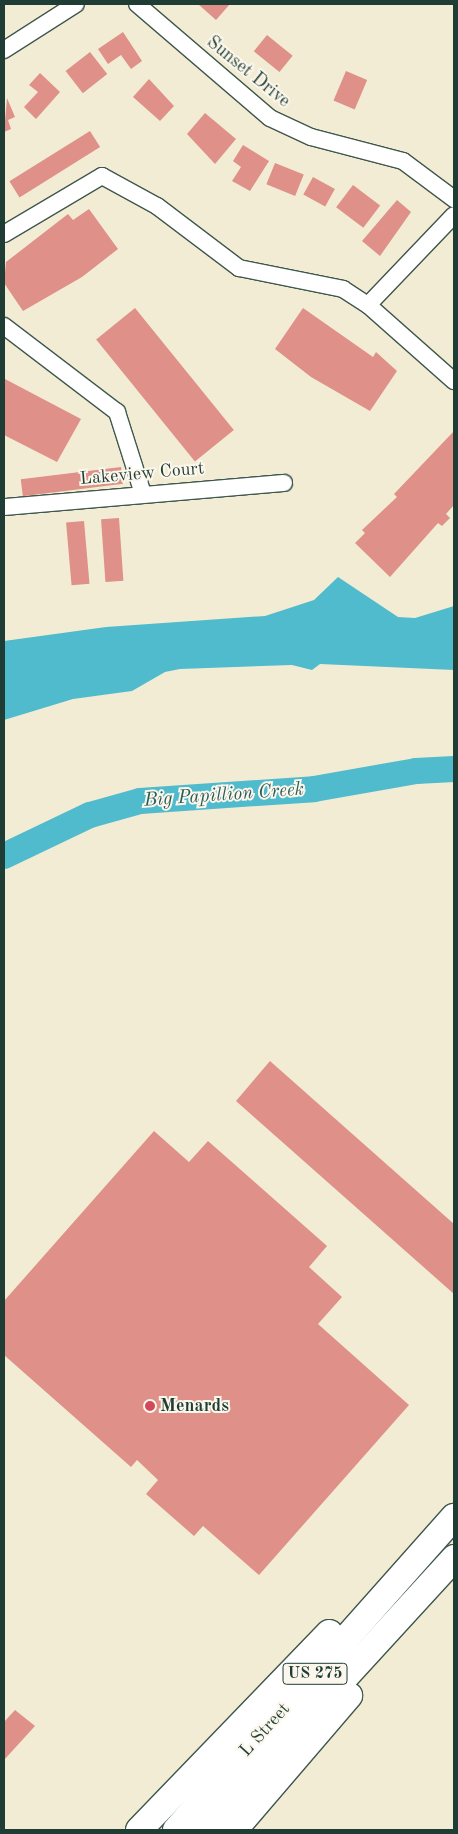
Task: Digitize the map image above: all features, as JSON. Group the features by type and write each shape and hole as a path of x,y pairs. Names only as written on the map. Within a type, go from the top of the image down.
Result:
{"main road":[{"name":"L Street","path":"176,1830 454,1517"},
{"path":"139,1830 353,1610 431,1543"},
{"name":"L Street","path":"206,1830 449,1564"},
{"path":"234,1830 320,1734 449,1564"}],"street":[{"path":"4,50 76,4"},
{"name":"Sunset Drive","path":"137,4 270,118 311,137 403,161 454,199"},
{"path":"4,234 102,176 157,206 239,268 343,290 368,305 454,381"},
{"path":"368,305 454,215"},
{"path":"4,326 118,412 143,494"},
{"name":"Lakeview Court","path":"4,507 284,483"}],"water":[{"path":"338,577 398,617 415,618 454,606 454,670 320,664 312,670 292,665 180,669 165,672 132,691 73,699 4,720 4,641 106,627 265,616 314,600"}],"building":[{"path":"198,4 230,4 216,20"},
{"path":"123,32 142,61 131,69 121,55 108,64 98,49"},
{"path":"267,35 293,56 279,72 254,51"},
{"path":"90,52 107,74 83,93 66,71"},
{"path":"346,71 367,80 355,109 333,100"},
{"path":"40,73 60,92 36,119 24,107 38,92 29,85"},
{"path":"149,79 174,106 160,121 133,97"},
{"path":"7,98 15,117 8,120 11,129 4,132"},
{"path":"205,113 236,139 215,164 187,134"},
{"path":"90,131 100,147 20,197 9,181"},
{"path":"243,145 269,161 250,191 232,181 241,167 233,161"},
{"path":"275,163 304,175 295,196 266,184"},
{"path":"313,177 335,189 325,207 303,194"},
{"path":"353,185 380,205 363,228 336,207"},
{"path":"397,200 411,212 380,256 362,241"},
{"path":"89,209 118,249 82,277 23,311 4,283 6,262 68,214 73,220"},
{"path":"135,308 234,430 195,461 96,339"},
{"path":"303,308 373,357 376,352 397,371 370,411 311,377 275,349"},
{"path":"4,373 5,379 81,419 57,462 4,435"},
{"path":"454,431 454,505 446,514 450,518 442,526 438,523 390,577 355,543 365,533 362,530 397,497 394,494"},
{"path":"121,467 123,484 23,496 21,479"},
{"path":"119,518 123,581 105,582 101,519"},
{"path":"84,521 89,584 72,585 66,523"},
{"path":"270,1061 454,1224 454,1294 236,1101"},
{"path":"154,1131 189,1162 208,1141 327,1246 309,1267 342,1297 318,1324 409,1405 259,1575 203,1526 194,1536 146,1494 158,1480 137,1460 131,1467 4,1355 4,1301"},
{"path":"15,1710 35,1726 4,1760 4,1722"}],"waterway":[{"name":"Big Papillion Creek","path":"4,856 90,815 140,801 314,789 416,771 454,769"}],"place":[{"name":"Menards","path":"150,1406"}]}
